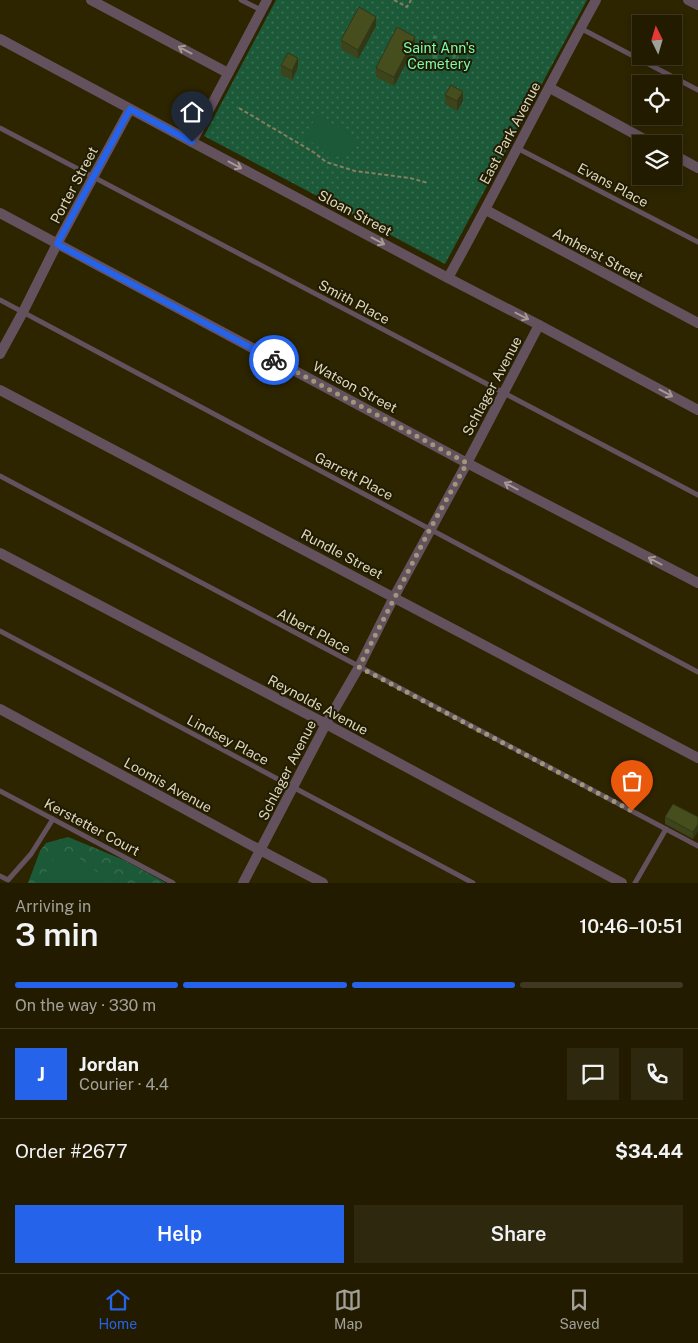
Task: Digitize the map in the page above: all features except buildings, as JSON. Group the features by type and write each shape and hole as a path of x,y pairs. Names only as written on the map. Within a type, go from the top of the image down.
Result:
{"street":[{"path":"91,0 228,73"},
{"path":"192,142 267,0"},
{"name":"East Park Avenue","path":"448,278 486,210 596,0"},
{"path":"688,0 698,5"},
{"name":"Sloan Street","path":"0,39 698,410"},
{"path":"550,88 636,135"},
{"name":"Porter Street","path":"0,354 130,109"},
{"path":"682,159 698,168"},
{"name":"Amherst Street","path":"486,210 698,323"},
{"name":"Watson Street","path":"0,213 467,463 698,583"},
{"name":"Schlager Avenue","path":"243,883 539,325"},
{"name":"Rundle Street","path":"0,390 698,758"},
{"name":"Reynolds Avenue","path":"0,553 326,724 622,883"},
{"name":"Loomis Avenue","path":"0,709 323,883"}],"lane":[{"path":"241,0 262,11"},
{"path":"580,28 698,90"},
{"name":"Smith Place","path":"0,128 698,495"},
{"name":"Evans Place","path":"517,148 698,242"},
{"name":"Garrett Place","path":"0,300 698,672"},
{"name":"Albert Place","path":"0,476 698,846"},
{"name":"Lindsey Place","path":"0,631 473,883"},
{"name":"Kerstetter Court","path":"0,791 173,883"},
{"path":"0,876 8,880 31,854 53,819"},
{"path":"635,883 666,829"}],"path":[{"path":"394,0 407,8 411,0"},
{"path":"238,108 315,153 326,162 355,171 410,178 428,183"}],"green space":[{"path":"276,0 587,0 445,264 204,136"},
{"name":"Saint Ann's Cemetery","path":"434,35 461,45 447,77 418,63"},
{"path":"317,115 357,138 344,160 304,138"},
{"path":"68,837 124,860 166,883 28,883 40,851 46,843"},
{"path":"71,852 111,883 40,883 56,855"}],"way so far":[{"path":"274,360 467,463 394,597 359,667 632,811"}],"route":[{"path":"192,142 130,109 57,244 274,360"}]}
